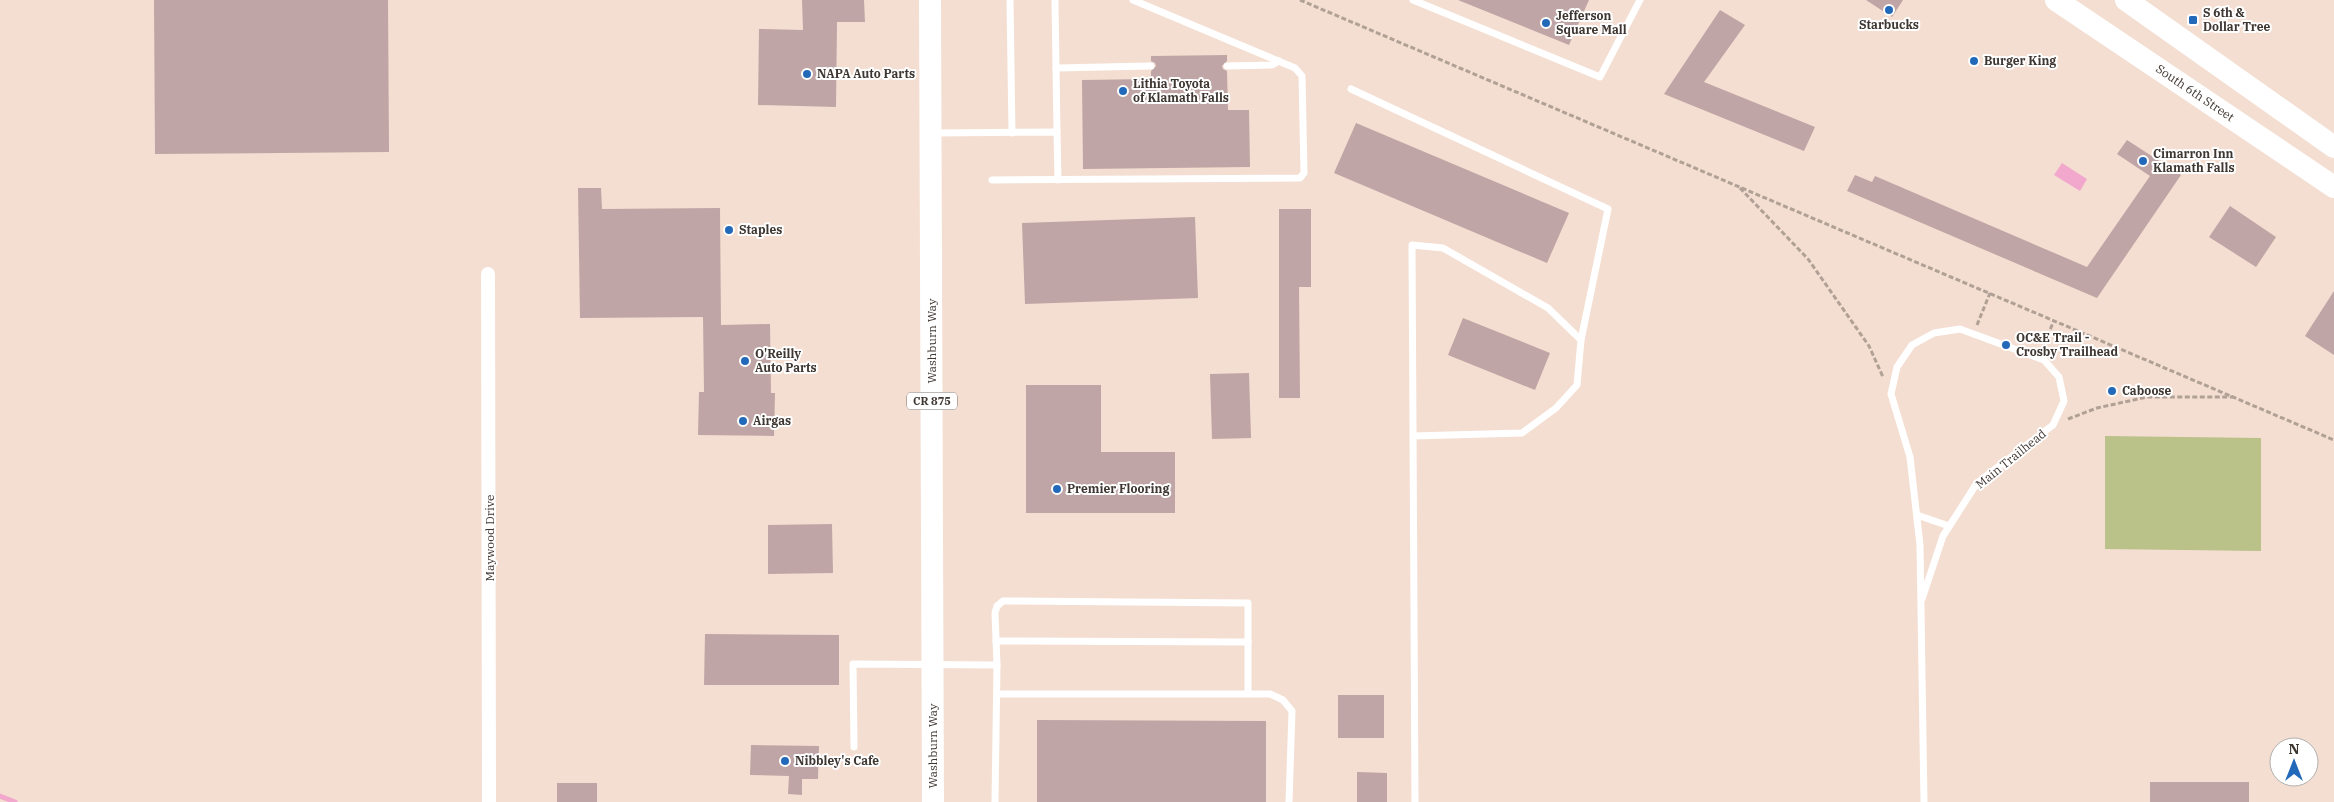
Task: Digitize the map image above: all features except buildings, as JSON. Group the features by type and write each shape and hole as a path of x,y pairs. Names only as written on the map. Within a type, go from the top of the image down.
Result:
{"main road":[{"name":"Washburn Way","path":"930,0 933,802"},
{"name":"South 6th Street","path":"2056,0 2334,187"},
{"path":"2126,0 2334,147"}],"street":[{"name":"Maywood Drive","path":"488,274 489,802"}],"lane":[{"path":"1010,0 1012,133"},
{"path":"1055,0 1058,180"},
{"path":"992,180 1300,178 1304,173 1302,76 1295,68 1133,0"},
{"path":"1413,0 1600,77 1640,0"},
{"path":"1227,66 1272,66 1279,61"},
{"path":"1056,68 1151,66"},
{"path":"1351,89 1608,209 1581,340 1577,385 1556,408 1522,433 1414,436"},
{"path":"931,133 1057,132"},
{"path":"1416,802 1412,245 1443,248 1548,308 1581,340"},
{"name":"Main Trailhead","path":"1922,599 1943,536 1977,483 2053,425 2064,401 2059,377 2044,360 1960,329 1934,333 1912,346 1897,367 1891,394 1910,457 1917,515 1922,599 1924,802"},
{"path":"1917,515 1949,526"},
{"path":"995,802 997,666 995,613 997,606 1003,601 1248,602 1248,694"},
{"path":"996,641 1248,642"},
{"path":"854,748 853,664 997,666"},
{"path":"997,694 1270,694 1283,700 1292,710 1289,802"}],"path":[{"path":"1300,0 2334,440"},
{"path":"1738,186 1808,259 1869,346 1891,394"},
{"path":"1973,334 1990,293"},
{"path":"2039,358 2054,320"},
{"path":"2053,425 2097,408 2147,397 2236,397"}],"green space":[{"path":"2105,436 2261,438 2261,551 2105,549"}],"shaded area":[{"path":"2062,163 2087,179 2080,191 2054,175"}],"waterway":[{"path":"0,796 15,802"}],"place":[{"name":"Starbucks","path":"1889,10"},
{"name":"S 6th & Dollar Tree","path":"2193,20"},
{"name":"Jefferson Square Mall","path":"1546,23"},
{"name":"Burger King","path":"1974,61"},
{"name":"NAPA Auto Parts","path":"807,74"},
{"name":"Lithia Toyota of Klamath Falls","path":"1123,91"},
{"name":"Cimarron Inn Klamath Falls","path":"2143,161"},
{"name":"Staples","path":"729,230"},
{"name":"OC&E Trail - Crosby Trailhead","path":"2006,345"},
{"name":"O'Reilly Auto Parts","path":"745,361"},
{"name":"Caboose","path":"2112,391"},
{"name":"Airgas","path":"743,421"},
{"name":"Premier Flooring","path":"1057,489"},
{"name":"Nibbley's Cafe","path":"785,761"}]}
